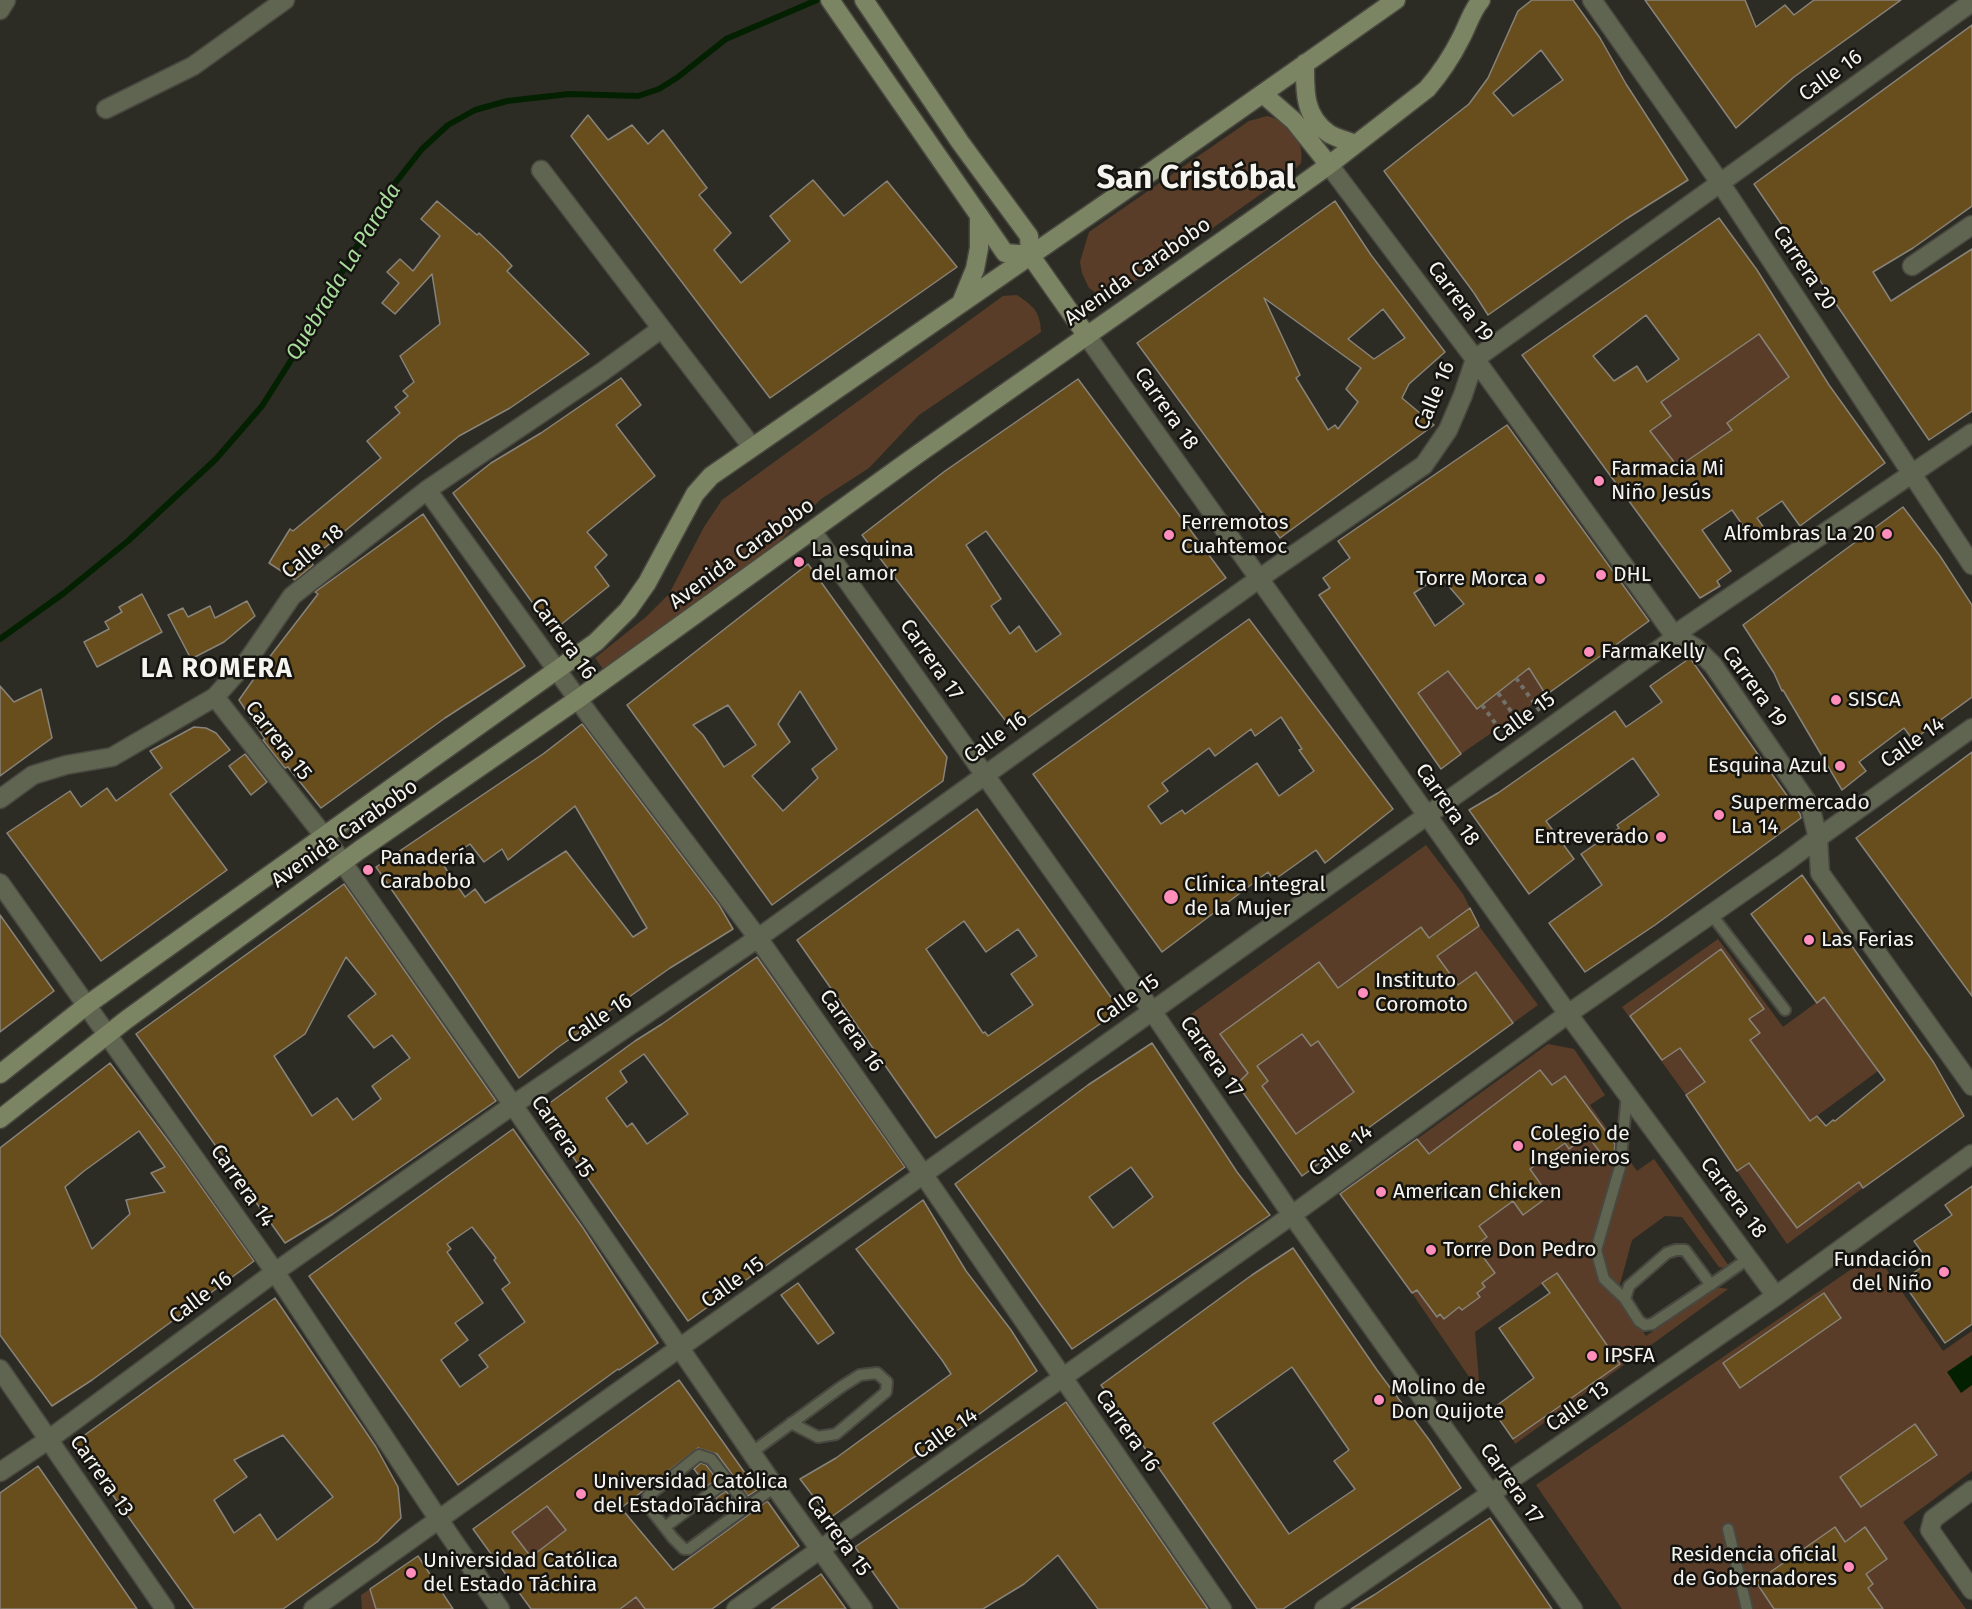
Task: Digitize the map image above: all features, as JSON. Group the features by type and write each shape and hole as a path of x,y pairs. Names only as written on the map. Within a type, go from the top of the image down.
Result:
{"main road":[{"path":"831,0 1005,253 1030,255"},
{"path":"864,0 960,142 1029,236 1030,255 1087,336"},
{"name":"Avenida Carabobo","path":"0,1074 87,1005 596,642 628,610 659,562 695,494 711,476 1395,0"},
{"name":"Avenida Carabobo","path":"0,1119 126,1020 343,864 578,699 918,454 1329,165 1427,89 1444,67 1462,36 1472,12 1481,0"},
{"path":"1305,63 1305,98 1312,116 1327,132 1354,144"},
{"path":"1263,94 1294,121 1329,165"},
{"path":"961,303 975,269 979,248 979,217"}],"street":[{"path":"0,10 6,0"},
{"path":"106,109 193,66 285,0"},
{"name":"Carrera 20","path":"1592,0 1721,184 1972,565"},
{"name":"Calle 16","path":"0,1472 48,1440 275,1272 513,1105 758,938 984,774 1424,465 1448,430 1475,359 1972,2"},
{"name":"Carrera 19","path":"1329,165 1475,359 1674,635 1696,648 1713,665 1810,806 1818,838 1820,873 1972,1086"},
{"path":"541,170 752,447"},
{"path":"1912,266 1972,225"},
{"name":"Calle 18","path":"0,799 33,775 66,765 112,757 215,697 249,660 292,596 427,490 602,372 661,329"},
{"name":"Carrera 18","path":"1087,336 1568,1014 1776,1296"},
{"name":"Calle 15","path":"313,1609 1516,752 1672,640 1674,635 1972,433"},
{"name":"Carrera 16","path":"427,490 578,699 758,938 1222,1609"},
{"name":"Carrera 17","path":"812,531 1152,1011 1292,1215 1573,1609"},
{"name":"Carrera 15","path":"215,697 324,836 513,1105 751,1453 863,1609"},
{"name":"Calle 14","path":"736,1609 821,1551 1292,1215 1568,1014 1786,862 1972,728"},
{"name":"Carrera 14","path":"0,883 275,1272 500,1609"},
{"name":"Calle 13","path":"1324,1609 1776,1296 1972,1154"},
{"name":"Carrera 13","path":"0,1369 165,1609"},
{"path":"1972,1490 1933,1519 1930,1530 1972,1590"}],"lane":[{"path":"1711,914 1785,1010"},
{"path":"1627,1093 1620,1167 1596,1250 1604,1279 1625,1299 1639,1321 1645,1325 1652,1324 1749,1258"},
{"path":"1625,1299 1629,1286 1667,1252 1676,1250 1685,1250 1711,1285"},
{"path":"751,1453 791,1423 841,1386 860,1375 877,1373 887,1382 886,1392 836,1434 818,1437 791,1423"},
{"path":"745,1508 728,1480 711,1459 704,1455 699,1455 648,1496 648,1506 680,1546 688,1549 775,1487"},
{"path":"665,1527 728,1480"},
{"path":"1728,1529 1748,1609"}],"path":[{"path":"1516,678 1551,726"},
{"path":"1498,693 1531,741"},
{"path":"1482,705 1516,752"}],"shaded area":[{"path":"1267,116 1282,122 1298,139 1302,155 1301,163 1292,172 1159,266 1114,294 1098,294 1089,288 1080,262 1089,232 1249,121"},
{"path":"1017,295 1035,310 1041,332 919,415 869,468 821,499 769,552 604,670 595,658 646,617 669,594 704,527 722,500 1003,296"},
{"path":"1759,334 1792,381 1774,403 1766,393 1727,423 1741,442 1716,441 1677,467 1649,431 1671,416 1661,402"},
{"path":"1528,668 1546,695 1461,754 1418,693 1448,671 1478,709"},
{"path":"1426,845 1463,894 1470,908 1429,938 1421,928 1338,988 1319,962 1248,1073 1237,1084 1187,1017"},
{"path":"1479,926 1538,1005 1513,1023 1476,972 1454,988 1437,956"},
{"path":"1718,939 1783,1027 1824,997 1878,1071 1810,1121 1755,1047 1686,1095 1622,1007"},
{"path":"1302,1034 1318,1041 1354,1092 1313,1122 1303,1155 1262,1086 1268,1081 1257,1066"},
{"path":"1548,1044 1574,1049 1605,1095 1590,1105 1637,1171 1654,1159 1731,1269 1719,1267 1682,1217 1665,1216 1632,1240 1617,1295 1646,1336 1715,1287 1728,1289 1515,1444 1513,1439 1620,1364 1557,1273 1475,1332 1480,1393 1412,1293 1487,1237 1417,1139"},
{"path":"1798,1131 1827,1143 1863,1188 1787,1244 1737,1171"},
{"path":"1875,1253 1943,1351 1972,1331 1972,1471 1903,1522 1966,1609 1622,1609 1536,1485"},
{"path":"1972,1355 1972,1385 1961,1393 1947,1372"},
{"path":"547,1506 566,1530 531,1557 512,1532"},
{"path":"370,1589 376,1609 362,1609 361,1595"},
{"path":"636,1597 645,1609 620,1609"}],"building":[{"path":"1532,0 1573,0 1600,38 1626,84 1688,180 1626,219 1488,315 1384,171 1469,104 1488,78 1518,11","holes":["1541,50 1563,80 1513,116 1493,93"]},
{"path":"1645,0 1745,0 1756,27 1785,5 1794,15 1814,0 1901,0 1794,77 1736,128"},
{"path":"1972,25 1972,206 1913,248 1873,272 1891,301 1972,249 1972,411 1929,440 1754,184"},
{"path":"588,115 608,140 632,125 648,144 663,130 707,188 699,195 731,233 714,250 741,283 790,241 770,216 813,180 844,216 887,181 957,267 770,398 571,136"},
{"path":"437,201 477,235 479,233 502,255 512,266 507,271 589,354 510,408 459,436 310,560 313,565 295,580 269,563 290,529 293,531 381,458 367,441 400,413 395,407 408,396 403,391 414,382 400,356 440,324 432,274 395,314 382,303 399,283 387,272 400,259 413,271 440,236 421,219"},
{"path":"1335,201 1371,255 1445,352 1409,384 1402,398 1434,425 1280,538 1137,343","holes":["1264,298 1361,368 1346,389 1358,402 1338,429 1335,425 1328,430 1296,378 1300,375","1383,309 1405,338 1374,359 1348,339"]},
{"path":"1719,218 1757,270 1829,385 1885,463 1800,526 1782,501 1757,518 1764,528 1751,537 1732,510 1702,530 1731,571 1717,581 1720,586 1700,598 1522,355","holes":["1646,315 1679,359 1647,382 1637,366 1614,381 1593,356","1759,334 1789,377 1727,423 1732,430 1678,467 1650,431 1671,416 1661,402"]},
{"path":"621,378 641,405 616,425 655,476 587,532 607,555 595,567 609,586 553,631 453,493 491,463 541,433"},
{"path":"1078,379 1226,578 1012,729 862,535 945,471","holes":["986,531 1061,634 1036,652 1019,626 1010,634 991,606 1001,599 966,545"]},
{"path":"1507,425 1649,621 1546,695 1529,668 1477,709 1448,671 1418,693 1461,754 1441,769 1319,595 1330,588 1323,578 1350,558 1338,541","holes":["1440,576 1464,604 1435,626 1414,593"]},
{"path":"1903,507 1940,556 1972,605 1972,697 1913,740 1904,728 1859,762 1866,771 1842,790 1782,691 1774,673 1743,625"},
{"path":"423,514 525,666 445,718 321,808 263,740 265,739 239,700 318,594 315,592"},
{"path":"808,564 947,757 943,781 772,905 627,705","holes":["800,691 837,749 812,769 818,778 783,811 752,776 790,742 778,724","728,705 756,745 724,767 703,735 693,725"]},
{"path":"142,594 162,632 97,667 84,642 109,629 105,622 122,612 119,607"},
{"path":"247,601 255,616 224,642 191,659 168,615 183,608 188,617 210,606 215,618"},
{"path":"1249,619 1393,809 1325,863 1316,850 1274,880 1268,872 1162,952 1033,774","holes":["1281,717 1302,749 1299,750 1314,771 1279,796 1257,763 1185,814 1182,810 1161,824 1148,806 1168,791 1162,783 1209,748 1215,756 1251,729 1255,736"]},
{"path":"1690,658 1801,818 1655,925 1585,972 1549,923 1602,885 1581,854 1619,828 1617,825 1659,795 1633,758 1546,821 1574,859 1529,894 1469,810 1498,793 1615,711 1626,727 1662,702 1650,686"},
{"path":"0,686 14,702 41,689 52,738 0,776"},
{"path":"582,724 719,905 733,929 670,968 557,1048 519,1078 376,867 543,754","holes":["575,806 647,928 633,937 566,851 485,903 475,889 465,897 442,863 470,844 484,862 502,849 508,860"]},
{"path":"194,727 206,728 216,733 230,750 170,794 227,870 101,961 7,833 70,791 81,807 107,788 116,801 162,768 150,751"},
{"path":"1972,752 1972,996 1856,838"},
{"path":"245,754 267,782 251,795 229,766"},
{"path":"977,809 1120,1010 936,1138 797,940","holes":["964,921 986,952 1018,929 1037,956 1011,974 1033,1005 988,1036 985,1032 983,1033 926,949"]},
{"path":"1802,875 1934,1063 1964,1116 1863,1188 1859,1182 1797,1228 1749,1163 1737,1171 1686,1095 1705,1082 1680,1048 1662,1060 1630,1016 1721,949 1764,1009 1749,1019 1760,1033 1750,1040 1810,1121 1817,1116 1826,1126 1833,1120 1835,1121 1885,1080 1824,997 1817,1003 1751,914"},
{"path":"344,884 496,1101 333,1214 285,1243 136,1034","holes":["346,957 376,994 348,1016 374,1048 392,1035 410,1058 372,1086 381,1099 353,1120 337,1098 312,1116 274,1056 305,1034"]},
{"path":"1470,908 1479,926 1437,956 1458,985 1476,972 1513,1023 1302,1176 1237,1084 1248,1073 1220,1034 1319,962 1338,988 1421,927 1429,938","holes":["1302,1034 1311,1046 1318,1041 1354,1092 1296,1134 1262,1086 1268,1081 1257,1066"]},
{"path":"0,915 54,991 0,1032"},
{"path":"757,957 905,1167 688,1321 540,1110","holes":["644,1054 688,1114 647,1144 632,1123 627,1127 606,1098 627,1082 620,1071"]},
{"path":"1152,1043 1237,1172 1270,1215 1072,1349 955,1184 1088,1085","holes":["1131,1167 1153,1197 1113,1228 1089,1197"]},
{"path":"110,1063 254,1261 92,1380 52,1406 0,1335 0,1148","holes":["139,1131 165,1167 151,1173 165,1192 126,1200 130,1214 92,1249 65,1187"]},
{"path":"1540,1070 1552,1085 1565,1076 1615,1144 1614,1154 1606,1160 1587,1135 1569,1149 1565,1143 1530,1169 1549,1196 1523,1215 1513,1201 1479,1226 1487,1237 1475,1246 1495,1273 1482,1283 1485,1287 1477,1293 1480,1297 1462,1310 1459,1307 1444,1319 1440,1314 1437,1317 1417,1290 1412,1293 1340,1194 1417,1139 1429,1154"},
{"path":"513,1129 583,1228 658,1343 618,1369 458,1485 309,1276","holes":["472,1227 496,1258 494,1260 510,1283 502,1289 525,1322 479,1355 488,1367 460,1387 441,1360 468,1340 455,1323 483,1303 447,1252 451,1249 447,1244"]},
{"name":"Fundación del Niño","path":"1972,1186 1972,1324 1945,1343 1902,1281 1929,1262 1914,1241 1952,1215 1945,1205"},
{"path":"923,1200 966,1271 1011,1330 1037,1371 946,1439 911,1459 830,1518 800,1479 836,1458 951,1374 856,1249"},
{"path":"1293,1248 1461,1488 1283,1609 1257,1609 1101,1385 1252,1275","holes":["1292,1367 1349,1450 1334,1461 1355,1489 1289,1534 1213,1423"]},
{"name":"IPSFA","path":"1557,1273 1620,1364 1513,1439 1492,1409 1534,1378 1499,1328 1550,1293 1542,1283"},
{"path":"798,1283 834,1333 818,1344 781,1295"},
{"path":"1824,1293 1841,1318 1740,1388 1723,1363"},
{"path":"275,1298 376,1447 398,1487 401,1518 377,1542 283,1609 194,1609 75,1442","holes":["283,1435 333,1497 277,1540 260,1514 234,1533 214,1500 247,1477 234,1460"]},
{"name":"Universidad Católica del EstadoTáchira","path":"679,1380 757,1490 748,1496 717,1454 698,1448 621,1508 673,1570 766,1502 799,1546 712,1609 645,1609 636,1597 620,1609 531,1609 473,1529","holes":["547,1506 566,1530 531,1557 512,1532"]},
{"path":"1066,1402 1208,1609 1098,1609 1058,1555 1024,1584 983,1609 899,1609 855,1547"},
{"path":"1915,1424 1937,1455 1861,1507 1840,1477"},
{"path":"701,1463 706,1465 717,1479 707,1486 694,1469"},
{"path":"38,1466 137,1609 0,1609 0,1493"},
{"path":"726,1491 736,1505 726,1512 716,1498"},
{"path":"1490,1518 1552,1609 1351,1609 1374,1595"},
{"name":"Residencia oficial de Gobernadores","path":"1835,1527 1845,1542 1865,1527 1887,1559 1866,1574 1873,1584 1868,1588 1883,1609 1774,1609 1756,1582"},
{"name":"Universidad Católica del Estado Táchira","path":"418,1556 453,1609 376,1609 370,1589"},
{"path":"821,1574 846,1609 771,1609"}],"waterway":[{"name":"Quebrada La Parada","path":"0,639 64,593 128,541 216,459 262,406 295,354 388,192 422,149 448,125 475,110 507,101 569,94 638,96 659,89 726,39 817,0"}],"place":[{"name":"Farmacia Mi Niño Jesús","path":"1599,481"},
{"name":"Alfombras La 20","path":"1887,534"},
{"name":"Ferremotos Cuahtemoc","path":"1169,535"},
{"name":"La esquina del amor","path":"799,562"},
{"name":"DHL","path":"1601,575"},
{"name":"Torre Morca","path":"1540,579"},
{"name":"FarmaKelly","path":"1589,652"},
{"name":"SISCA","path":"1836,700"},
{"name":"Esquina Azul","path":"1840,766"},
{"name":"Supermercado La 14","path":"1719,815"},
{"name":"Entreverado","path":"1661,837"},
{"name":"Panadería Carabobo","path":"368,870"},
{"name":"Clínica Integral de la Mujer","path":"1171,897"},
{"name":"Las Ferias","path":"1809,940"},
{"name":"Instituto Coromoto","path":"1363,993"},
{"name":"Colegio de Ingenieros","path":"1518,1146"},
{"name":"American Chicken","path":"1381,1192"},
{"name":"Torre Don Pedro","path":"1431,1250"},
{"name":"Fundación del Niño","path":"1944,1272"},
{"name":"IPSFA","path":"1592,1356"},
{"name":"Molino de Don Quijote","path":"1379,1400"},
{"name":"Universidad Católica del EstadoTáchira","path":"581,1494"},
{"name":"Residencia oficial de Gobernadores","path":"1849,1567"},
{"name":"Universidad Católica del Estado Táchira","path":"411,1573"}],"district":[{"name":"San Cristóbal","path":"1196,179"},
{"name":"LA ROMERA","path":"217,669"}]}
